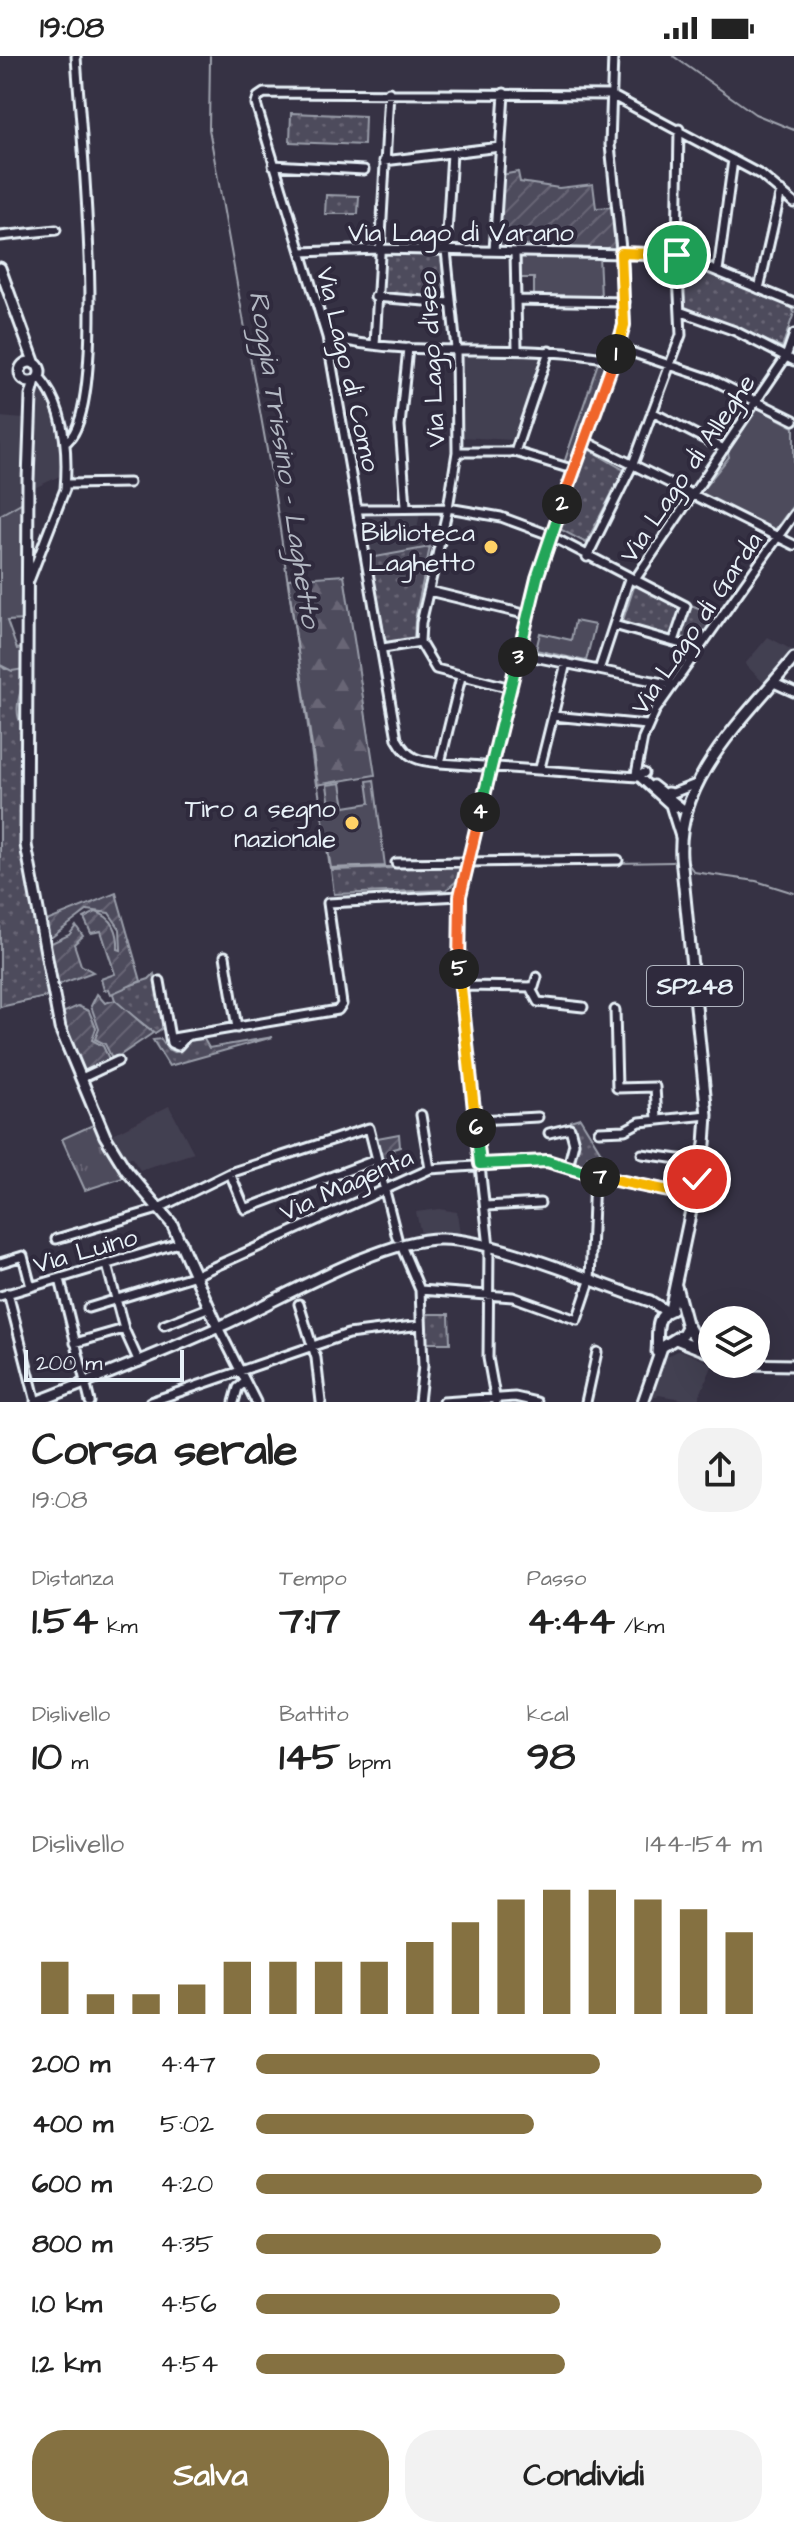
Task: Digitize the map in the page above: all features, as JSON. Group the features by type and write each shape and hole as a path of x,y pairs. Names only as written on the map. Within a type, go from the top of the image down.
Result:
{"main road":[{"path":"0,268 35,364 37,379 31,396 27,855 60,1028 113,1150 137,1185 160,1208 182,1242 218,1327"},
{"path":"28,344 20,370 31,396"},
{"path":"23,365 35,364"},
{"path":"23,380 37,379"},
{"name":"SP248","path":"658,1324 668,1310 701,1162 707,1115 680,837 685,810 696,784 794,658"},
{"path":"36,1402 139,1362 399,1246 435,1239 489,1247 650,1301 686,1320 698,1342"},
{"path":"650,1301 663,1298 674,1279"},
{"name":"SP248","path":"674,1279 686,1320"},
{"path":"632,1296 648,1305 662,1335 698,1347"},
{"path":"657,1358 674,1339 683,1334 686,1320"},
{"path":"643,1402 657,1358 658,1324"},
{"path":"770,1364 794,1365"}],"street":[{"path":"65,443 74,434 81,413 91,324 76,56"},
{"path":"496,1400 488,1358 489,1247 460,986 460,896 528,615 551,536 619,348 625,302 610,145 613,56"},
{"path":"375,345 375,297 389,92 611,95 761,175 794,203"},
{"name":"Via Lago di Como","path":"389,92 264,93 258,97 256,104 327,337 360,509 397,739 404,752 416,761 641,775"},
{"path":"494,251 504,93"},
{"path":"587,557 633,464 681,335 677,255 679,129"},
{"path":"384,161 500,147"},
{"name":"Via Lago d'Iseo","path":"420,642 457,452 456,349 446,250 452,153"},
{"path":"718,271 733,160"},
{"path":"273,165 364,170"},
{"path":"759,289 781,191"},
{"path":"0,236 56,230"},
{"name":"Via Lago di Varano","path":"302,252 378,249 677,255 794,303"},
{"path":"515,252 517,348"},
{"path":"375,297 450,303"},
{"path":"516,300 625,302"},
{"path":"682,312 735,331 790,359"},
{"name":"Via Lago di Alleghe","path":"599,670 632,580 756,401 790,359 794,334"},
{"path":"327,337 408,348 517,348 614,360"},
{"path":"406,506 400,426 408,348"},
{"path":"619,348 671,364 794,420"},
{"path":"513,452 549,351"},
{"path":"29,581 36,573 66,484 65,443 56,409 37,379"},
{"path":"652,412 724,449"},
{"path":"585,441 794,545"},
{"path":"457,452 513,452 575,470"},
{"path":"66,484 129,483"},
{"path":"360,509 406,506 448,508 501,517 551,536 686,606 674,641"},
{"name":"Via Lago di Garda","path":"641,775 639,759 647,725 794,514"},
{"path":"429,591 528,615"},
{"path":"614,625 699,649"},
{"path":"383,648 420,642 436,669 511,688"},
{"path":"519,654 673,685"},
{"path":"540,768 566,663"},
{"path":"440,763 461,677"},
{"path":"774,683 794,692"},
{"path":"553,716 647,725"},
{"path":"641,775 685,810"},
{"path":"641,775 670,805 680,837"},
{"path":"665,792 673,793 696,784"},
{"path":"670,805 685,810"},
{"path":"396,863 618,860"},
{"path":"160,981 173,1038 338,1010 342,1004 328,903 460,896"},
{"path":"225,956 237,1028"},
{"path":"460,986 530,987 537,985 537,977"},
{"path":"530,987 538,1002 583,1007"},
{"path":"615,1010 617,1088 655,1087 657,1119"},
{"path":"82,1078 118,1061"},
{"path":"421,1115 430,1169"},
{"path":"599,1131 625,1130 637,1122 657,1119 707,1115"},
{"path":"476,1120 538,1117"},
{"path":"56,1239 160,1208 230,1173 369,1128 397,1238"},
{"path":"549,1133 570,1128 574,1143 568,1167"},
{"path":"642,1154 701,1162"},
{"path":"230,1173 245,1209 375,1160"},
{"name":"Via Magenta","path":"88,1308 196,1275 430,1169 547,1161 594,1176 693,1196"},
{"path":"420,1290 513,1297 577,1320 590,1281 594,1176"},
{"path":"485,1206 540,1203"},
{"name":"Via Luino","path":"4,1294 182,1242"},
{"path":"403,1250 420,1290 423,1366 419,1402"},
{"path":"0,1263 23,1256 31,1287"},
{"path":"107,1265 124,1329 139,1362"},
{"path":"60,1279 90,1402"},
{"path":"4,1294 36,1402"},
{"path":"299,1304 312,1345 321,1402"},
{"path":"164,1325 210,1307"},
{"path":"150,1402 312,1345 372,1329 421,1325"},
{"path":"218,1327 256,1402"},
{"path":"75,1343 124,1329"},
{"path":"586,1402 597,1352"},
{"path":"234,1402 238,1388 244,1383"},
{"path":"443,1402 522,1398 537,1402"}],"shaded area":[{"path":"460,354 541,356 513,440 461,437"},
{"path":"42,386 60,431 62,475 30,490 33,389"},
{"path":"0,417 24,419 23,502 0,515"},
{"path":"362,511 420,512 417,531 433,532 430,547 370,558"},
{"path":"768,637 794,651 766,685 745,664"},
{"path":"169,1106 194,1153 140,1170 132,1158 125,1158 111,1135"},
{"path":"439,1209 457,1212 460,1235 421,1234 416,1212"},
{"path":"680,1350 698,1358 698,1378 707,1378 697,1402 659,1395 649,1399 661,1359"}],"green space":[{"path":"291,113 365,116 364,145 290,142"},
{"path":"518,172 520,182 559,188 593,184 596,208 612,207 615,251 497,246 501,175"},
{"path":"326,195 359,196 358,214 325,214"},
{"path":"380,252 441,253 445,298 380,295"},
{"path":"518,255 599,255 601,297 534,296 534,278 517,278"},
{"path":"682,260 792,307 794,313 782,347 683,306"},
{"path":"599,360 607,362 571,465 564,463"},
{"path":"758,408 794,427 794,504 774,531 699,494 729,457 727,449"},
{"path":"588,449 624,470 586,543 558,528"},
{"path":"23,502 25,620 7,621 17,649 24,648 24,669 12,671 0,665 0,515"},
{"path":"430,547 415,619 414,641 386,644 370,558"},
{"path":"344,575 375,775 316,785 288,579"},
{"path":"635,584 679,607 681,612 672,636 622,623"},
{"path":"691,605 714,614 715,618 696,642 679,636"},
{"path":"575,621 595,625 586,661 536,650 540,633 571,640"},
{"path":"0,665 5,669 24,669 18,705 22,726 21,844 50,996 0,1007"},
{"name":"Tiro a segno nazionale","path":"374,780 385,866 331,868 321,808 330,806 327,785 341,783 345,807 370,803 367,781"},
{"path":"461,866 459,879 446,890 334,894 331,870"},
{"path":"116,893 141,981 111,994 109,989 104,990 101,979 115,974 101,931 91,933 84,918 96,912 107,918 114,926 118,949 121,950 120,929 109,913 88,910 52,937 47,936 44,922"},
{"path":"76,926 83,936 74,944 81,965 93,972 55,986 49,944 69,935"},
{"path":"154,974 164,1027 155,1033 116,1003 112,991 149,979"},
{"path":"97,994 105,1003 115,1000 153,1033 113,1060 105,1044 95,1039 99,1029 91,1006"},
{"path":"78,1006 89,1011 96,1028 92,1040 103,1046 110,1061 84,1074 67,1039 60,1014"},
{"path":"273,1037 169,1066 153,1040 161,1039 167,1049 175,1052 189,1041 204,1039 209,1048"},
{"path":"580,1118 615,1175 572,1164 577,1141 570,1121"},
{"path":"95,1124 123,1178 85,1190 62,1139"},
{"path":"399,1134 400,1147 393,1149 394,1157 377,1161 372,1139"},
{"path":"424,1314 449,1314 450,1343 425,1343"}],"waterway":[{"name":"Roggia Trissino - Laghetto","path":"210,56 209,129 274,489 330,868 439,866"},
{"path":"673,56 755,114 794,130"},
{"path":"618,863 673,862"},
{"path":"687,862 694,872 756,881 794,893"},
{"path":"531,865 556,864"}],"place":[{"name":"Biblioteca Laghetto","path":"491,547"},
{"name":"Tiro a segno nazionale","path":"352,823"}],"route":[{"path":"677,255 621,253 625,302 619,348 537,578 460,896 457,948 480,1164 556,1162 594,1176 693,1196 697,1179"}]}
